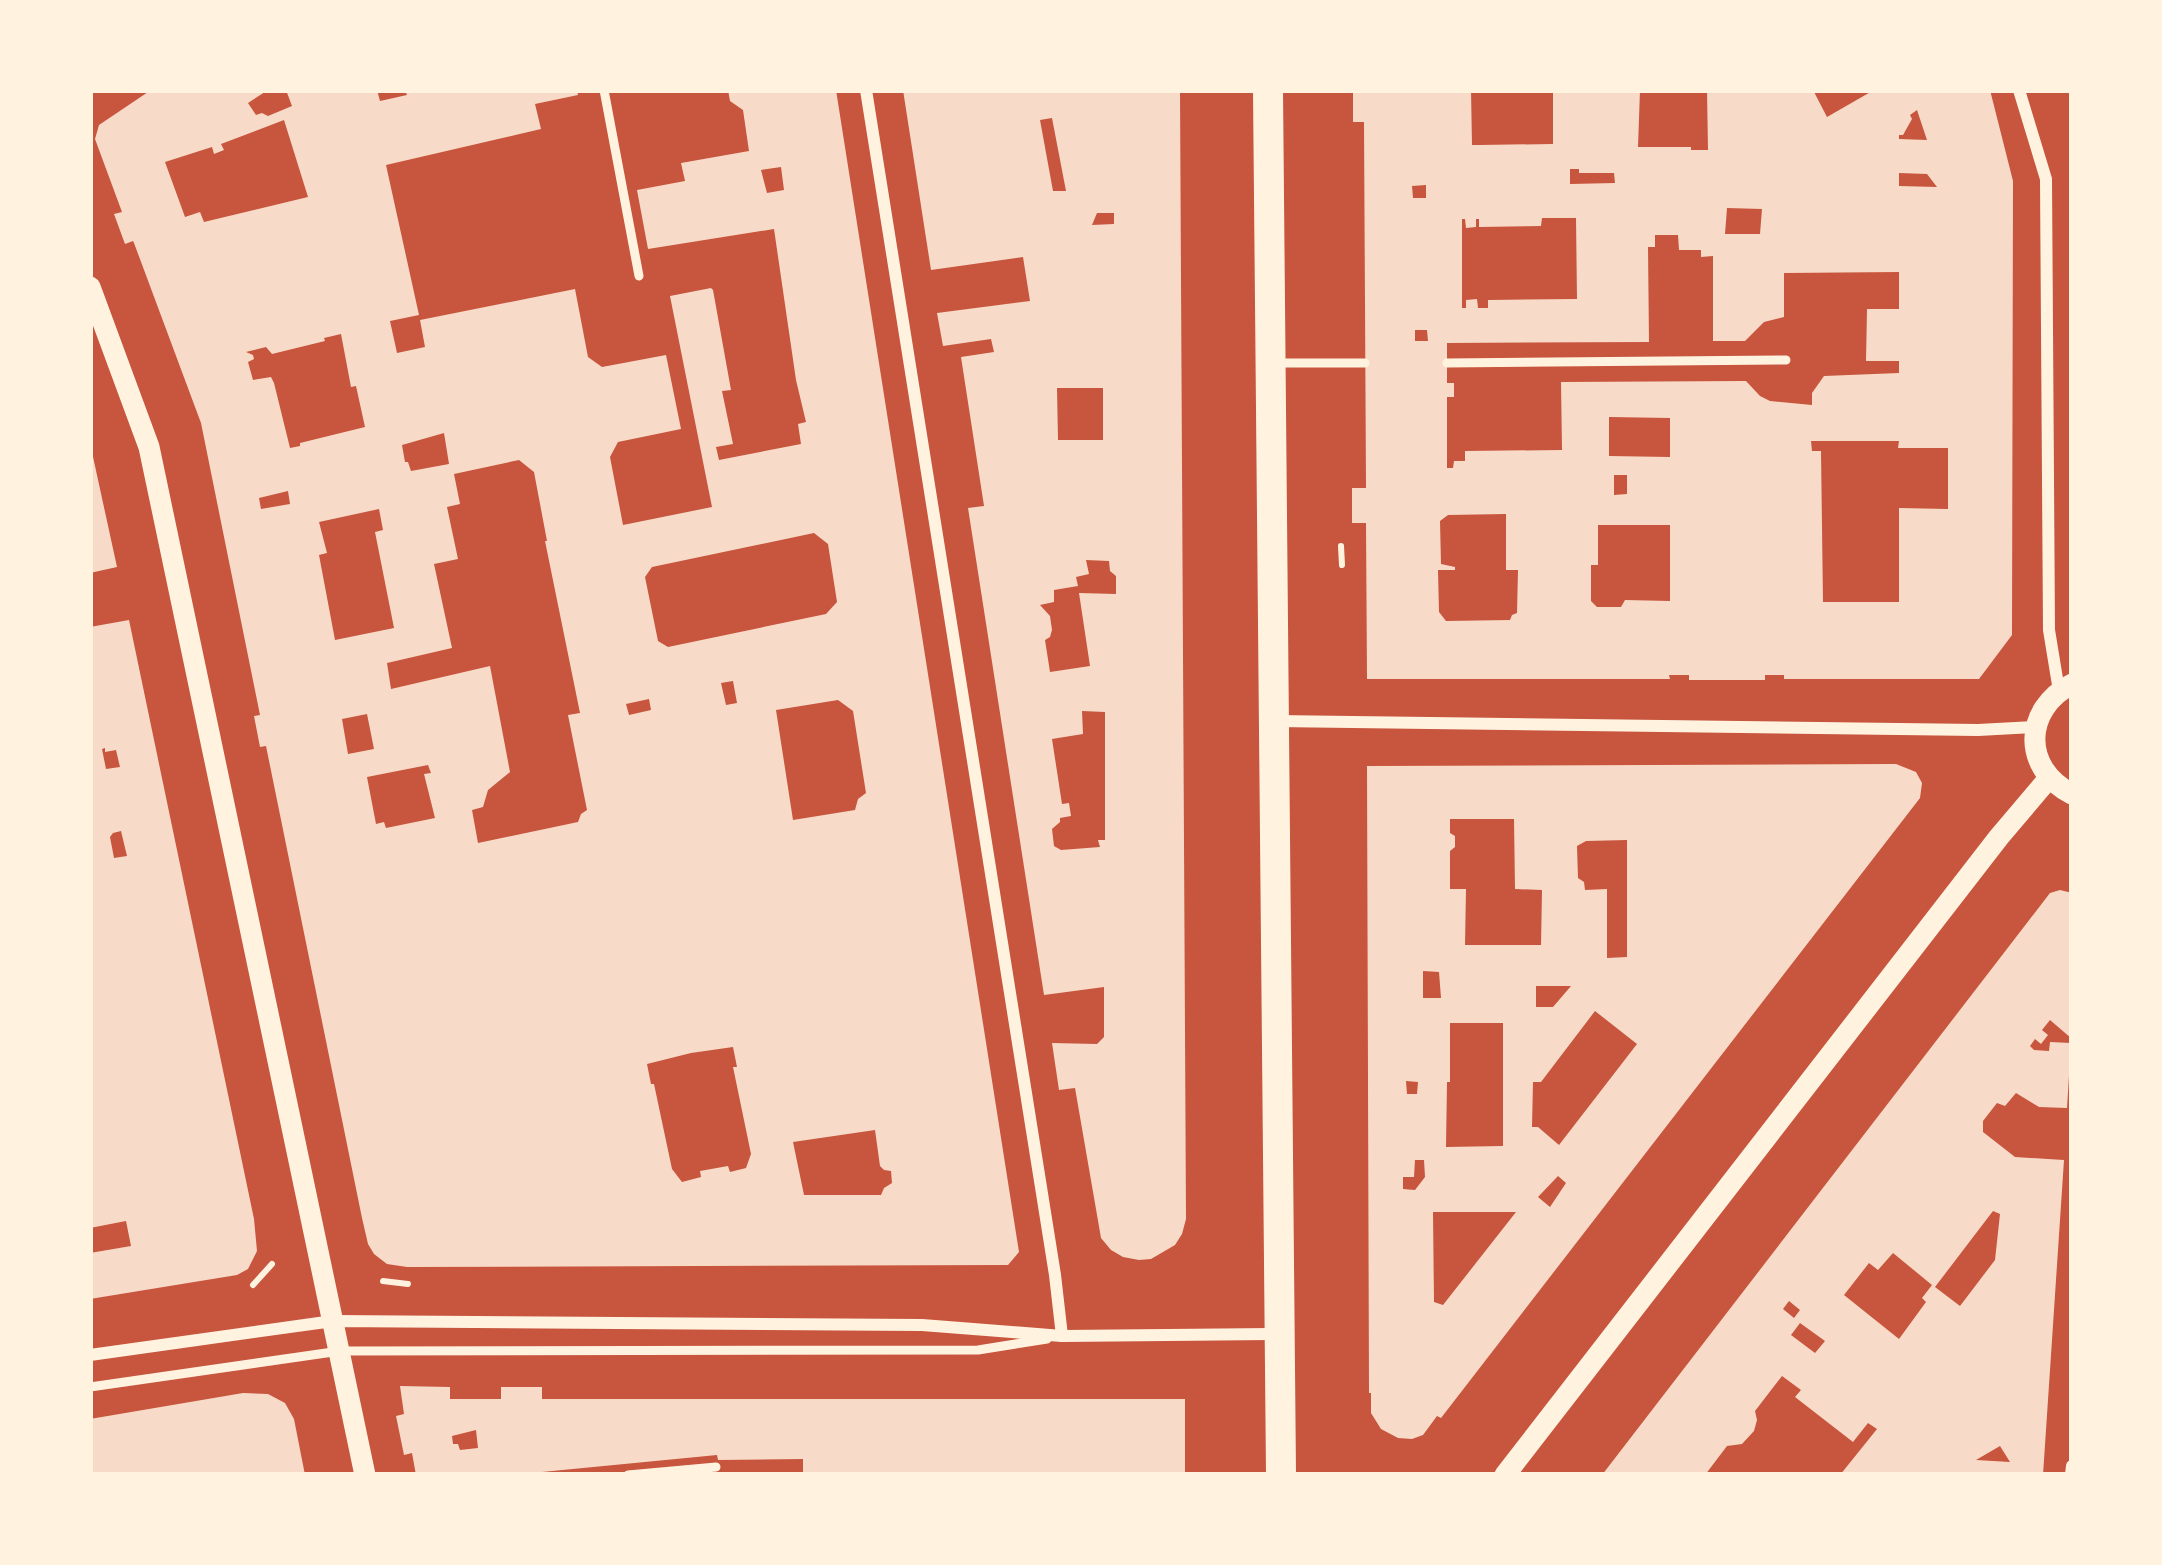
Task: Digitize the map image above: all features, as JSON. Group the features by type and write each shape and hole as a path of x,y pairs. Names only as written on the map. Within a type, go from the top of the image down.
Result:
{"main road":[{"path":"1268,90 1281,1475"}],"street":[{"path":"866,90 1062,1336"},
{"path":"2019,90 2046,179 2049,630 2065,687 2040,713 2035,745 2049,778 2072,794"},
{"path":"90,287 149,447 365,1475"},
{"path":"1275,721 1955,730 2036,727"},
{"path":"1505,1475 2049,778"},
{"path":"90,1355 333,1321 922,1325 1062,1336 1280,1334"},
{"path":"2072,1466 2072,1475"}],"lane":[{"path":"604,90 638,276"},
{"path":"1447,363 1786,360"},
{"path":"1270,362 1366,363"},
{"path":"90,1387 340,1351 978,1350 1062,1336"},
{"path":"628,1475 716,1467"}],"path":[{"path":"1341,546 1342,565"},
{"path":"253,1285 272,1264"},
{"path":"383,1281 408,1284"}],"building":[{"path":"151,90 268,90 248,103 256,115 268,116 292,106 286,90 377,90 380,101 407,95 405,90 577,90 578,95 535,104 541,129 386,165 419,315 390,321 397,353 425,347 420,320 575,289 588,357 602,367 666,355 681,429 618,442 610,457 623,525 712,507 670,296 713,290 731,390 722,391 733,444 716,447 719,460 801,444 798,424 806,422 774,229 648,249 637,190 685,181 681,163 749,151 743,110 730,101 728,90 836,90 1019,1252 1008,1265 407,1267 387,1264 374,1254 362,1218 266,746 260,747 254,716 260,715 201,423 134,243 125,244 114,214 122,212 95,139 99,125","holes":["284,120 308,197 204,222 200,212 185,217 165,162 212,147 214,154 224,150 221,144","781,167 784,190 767,193 761,170","341,334 365,427 290,448 274,383 271,377 253,380 248,362 254,359 246,352 266,347 272,354","444,433 449,464 411,471 402,445","519,460 534,472 580,713 568,715 587,810 578,822 478,843 472,810 483,807 488,790 510,772 490,666 391,689 387,663 452,648 434,564 458,559 447,507 460,504 454,474","288,491 290,504 261,509 259,498","379,509 383,530 375,532 394,628 335,640 319,555 327,553 319,522","814,533 828,544 837,602 826,614 668,647 658,641 645,577 652,567","733,681 737,703 726,705 721,683","649,699 651,710 629,715 626,704","838,700 853,711 866,793 855,810 793,820 776,710","367,714 374,749 348,754 342,719","428,765 431,773 424,774 435,818 386,828 384,822 376,824 367,777","733,1047 751,1154 746,1168 700,1171 701,1177 682,1182 672,1169 647,1064","875,1130 880,1166 891,1171 892,1183 881,1195 804,1195 793,1142"]},
{"path":"903,90 1180,90 1186,1219 1175,1245 1151,1259 1123,1257 1101,1238 1075,1088 1059,1090 1052,1043 1097,1044 1104,1037 1104,987 1044,995 968,508 984,506 961,357 994,352 991,339 943,346 937,313 1030,301 1023,257 931,270","holes":["1052,118 1066,191 1053,191 1040,120","1097,213 1114,213 1114,224 1092,225","1057,388 1103,388 1103,440 1058,440","1086,560 1109,561 1116,576 1116,594 1079,593 1090,666 1050,672 1045,640 1052,630 1050,616 1040,605 1054,602 1054,590 1078,586 1076,577 1089,574","1082,711 1105,712 1105,840 1098,840 1100,847 1061,850 1054,846 1052,829 1060,818 1071,816 1069,803 1062,804 1052,739 1083,734"]},
{"path":"1353,90 1471,90 1472,145 1553,144 1553,90 1640,90 1638,147 1708,150 1707,90 1813,90 1827,117 1874,90 1990,90 2013,181 2012,635 1979,679 1784,679 1784,675 1765,675 1765,680 1689,680 1689,675 1669,675 1670,679 1367,679 1366,523 1352,523 1352,488 1366,488 1364,122 1353,122","holes":["1917,110 1927,140 1899,139 1910,115","1570,169 1614,173 1615,183 1570,184","1899,173 1927,174 1937,187 1899,186","1426,185 1426,198 1413,198 1412,186","1727,208 1762,209 1760,234 1725,234","1542,218 1576,218 1577,299 1488,300 1488,308 1478,308 1477,299 1466,300 1462,308 1462,219 1466,228 1476,227 1479,219 1479,227 1541,226","1655,235 1678,235 1679,250 1701,250 1701,257 1713,256 1713,341 1745,341 1764,322 1784,317 1784,273 1899,272 1899,309 1867,309 1866,361 1899,361 1899,373 1824,376 1812,393 1812,405 1770,401 1746,381 1561,382 1562,450 1465,451 1465,461 1454,461 1453,468 1447,468 1447,397 1454,397 1454,383 1447,383 1447,343 1649,342 1648,247 1655,247","1415,330 1427,330 1428,341 1415,341","1609,417 1670,418 1670,457 1609,456","1811,441 1899,441 1898,448 1948,448 1948,509 1899,508 1899,602 1823,602 1821,451 1812,451","1614,475 1627,475 1627,494 1614,495","1506,514 1506,570 1518,570 1517,613 1510,620 1446,621 1439,612 1438,570 1455,570 1441,564 1440,521 1448,515","1598,525 1670,525 1670,601 1625,600 1621,607 1597,607 1591,601 1591,565 1598,565"]},
{"path":"90,443 117,567 90,573"},
{"path":"129,620 257,1251 248,1269 237,1275 90,1299 90,1253 131,1246 126,1221 90,1228 90,627","holes":["102,749 105,752 116,750 120,767 106,769","121,831 127,856 114,858 110,837"]},
{"path":"1896,764 1916,772 1922,783 1920,798 1441,1418 1437,1416 1423,1435 1412,1439 1381,1429 1371,1413 1369,1393 1367,766","holes":["1450,819 1514,819 1515,889 1542,890 1541,945 1465,945 1466,889 1450,889 1455,836 1450,833","1627,840 1627,957 1607,958 1607,889 1585,890 1578,878 1577,846 1586,841","1423,971 1439,972 1441,998 1423,998","1536,986 1571,986 1553,1007 1536,1007","1595,1011 1637,1044 1559,1145 1532,1127 1533,1082 1541,1082","1450,1023 1503,1023 1503,1146 1446,1147","1406,1081 1418,1082 1417,1094 1407,1094","1415,1160 1424,1160 1425,1177 1415,1190 1403,1189 1403,1177 1414,1177","1558,1176 1566,1183 1550,1207 1538,1197","1433,1212 1516,1212 1443,1305 1434,1302"]},
{"path":"2050,893 2072,893 2071,1038 2050,1020 2042,1030 2048,1035 2041,1044 2035,1039 2030,1046 2049,1051 2050,1042 2071,1043 2067,1108 2039,1107 2016,1093 2005,1106 1997,1103 1983,1121 1983,1132 2015,1157 2064,1160 2043,1475 1840,1475 1877,1429 1868,1423 1853,1442 1795,1397 1801,1390 1782,1376 1755,1411 1754,1431 1742,1444 1727,1446 1705,1475 1602,1475","holes":["1993,1211 2000,1214 1995,1260 1960,1306 1935,1287","1893,1253 1932,1285 1922,1298 1926,1302 1899,1339 1844,1295 1869,1263 1878,1270","1789,1301 1800,1310 1794,1318 1783,1309","1800,1323 1825,1341 1815,1353 1791,1335","2000,1446 2010,1462 1976,1460"]},
{"path":"400,1386 450,1387 450,1399 501,1399 501,1387 542,1387 542,1399 1185,1399 1185,1475 803,1475 803,1459 718,1460 717,1455 511,1475 416,1475 412,1453 404,1455 396,1416 404,1414","holes":["476,1430 478,1448 460,1450 452,1436"]},
{"path":"243,1393 268,1394 285,1403 294,1419 305,1475 90,1475 90,1419"}]}
